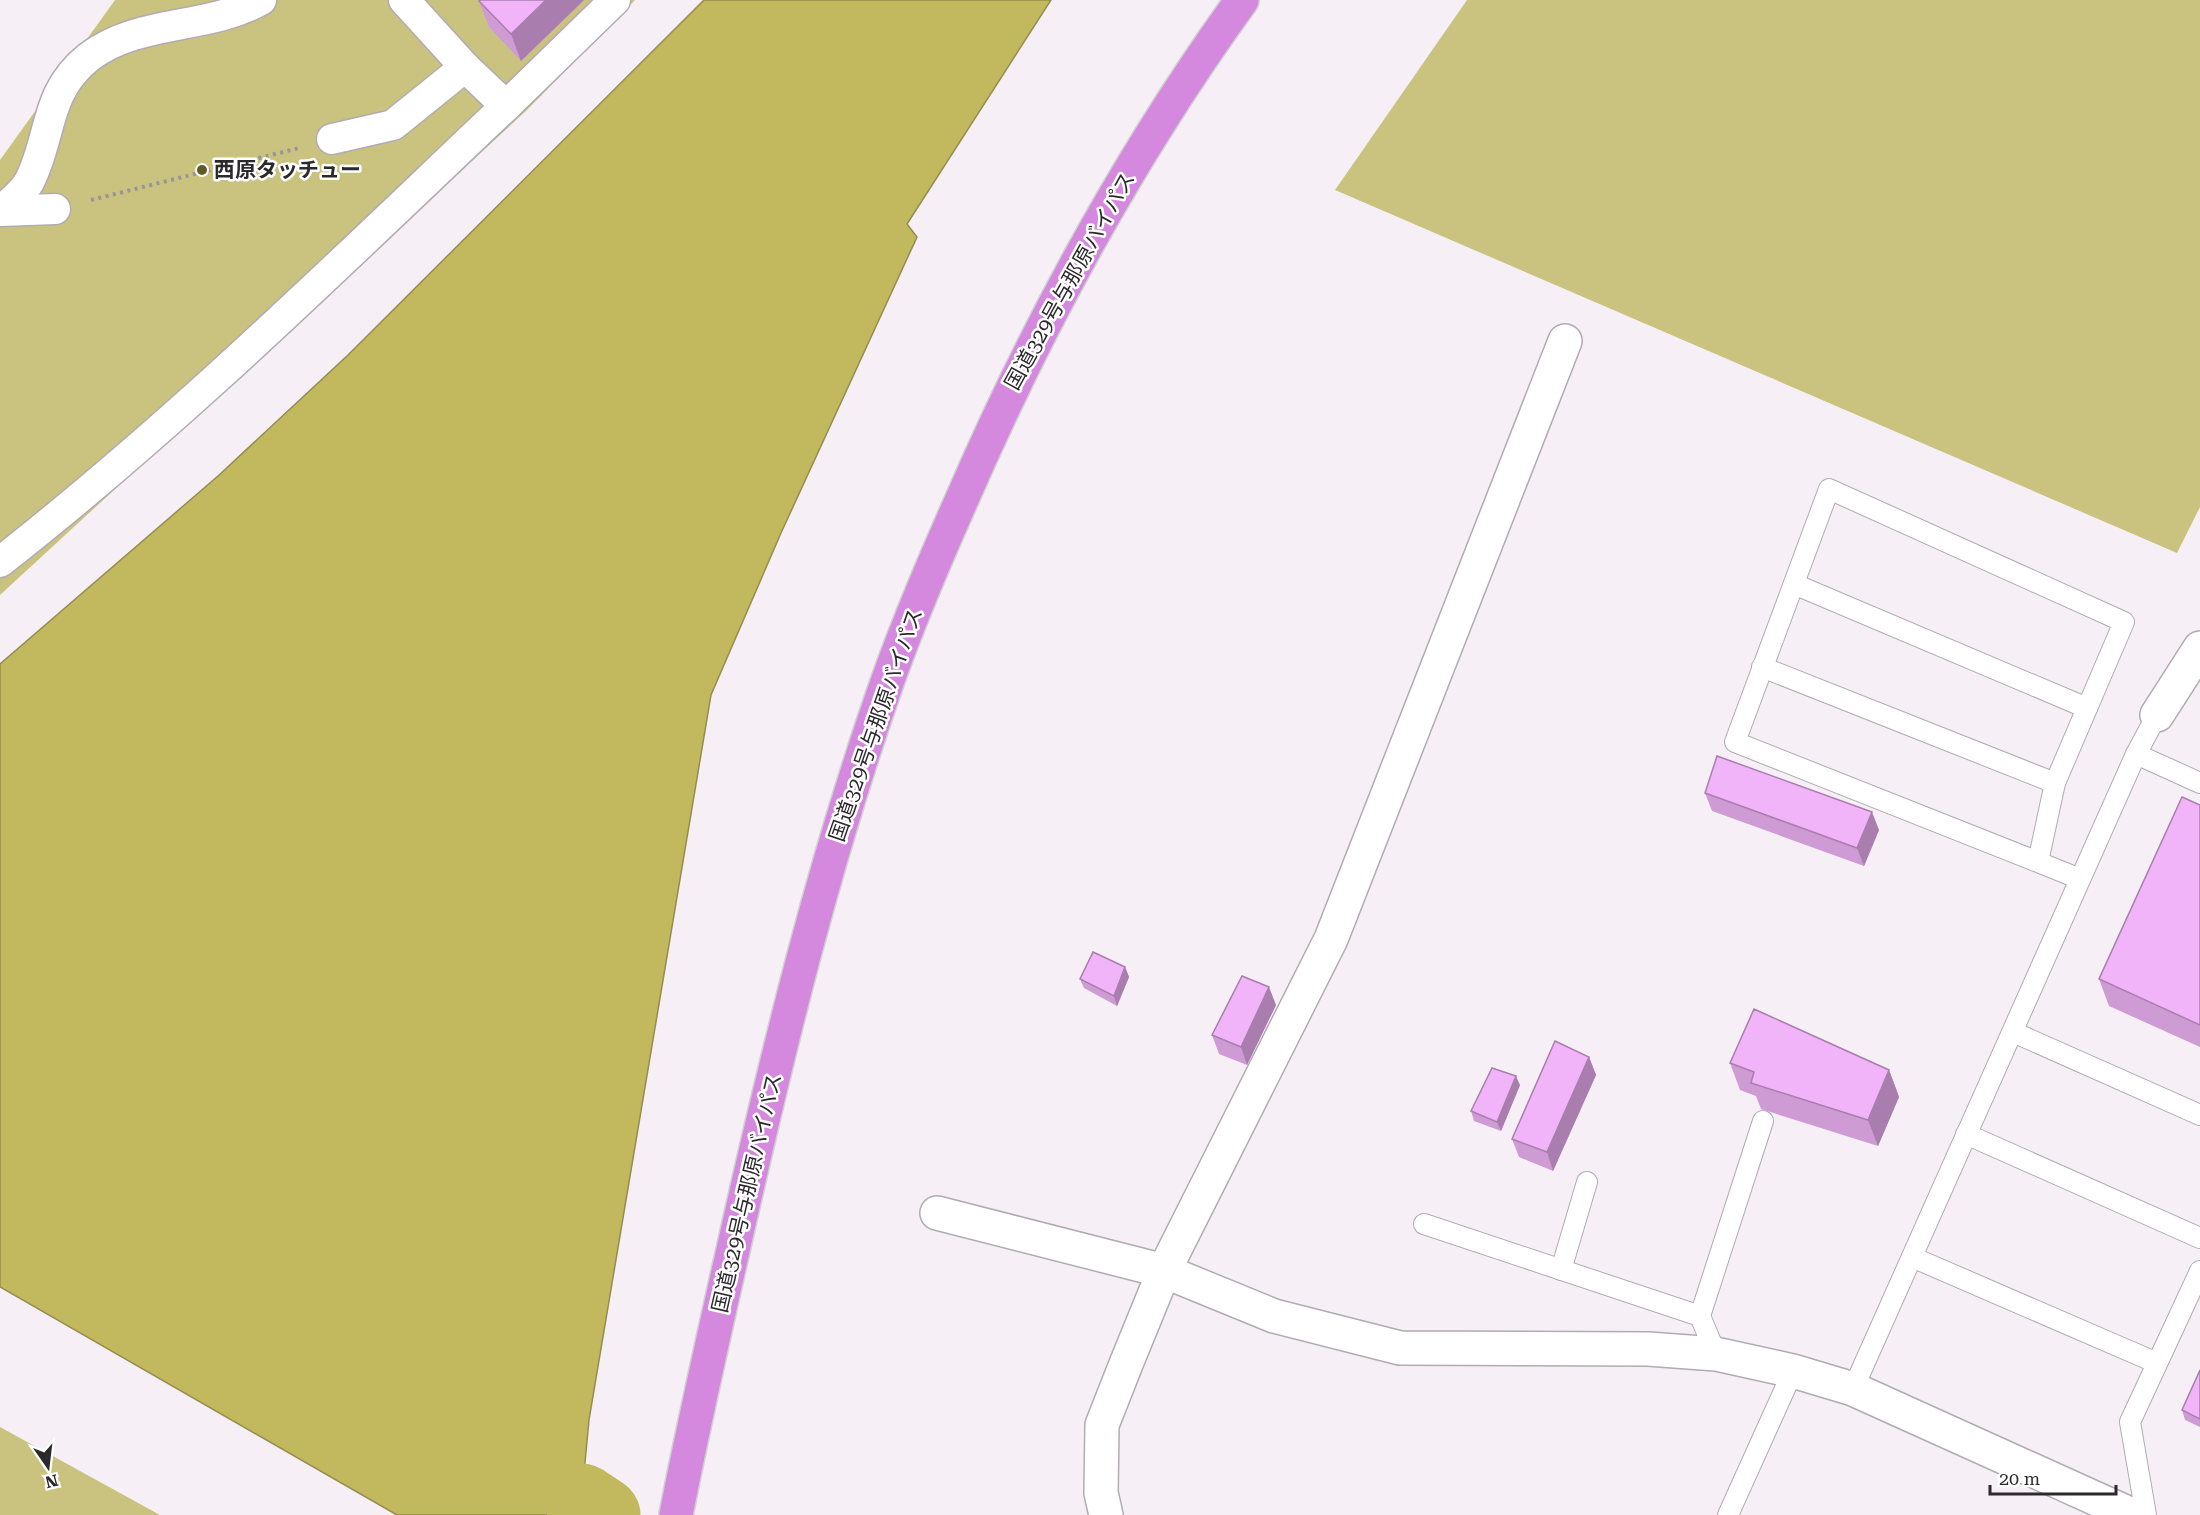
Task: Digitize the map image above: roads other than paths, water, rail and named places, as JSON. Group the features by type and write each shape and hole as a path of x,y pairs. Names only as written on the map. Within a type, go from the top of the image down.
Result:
{"highway":[{"name":"国道329号与那原バイパス","path":"676,1515 689,1444 772,1079 817,910 879,706 923,588 1018,373 1062,288 1160,121 1242,0"}],"street":[{"path":"1,211 28,183 50,112 65,82 89,57 123,38 225,15 261,0"},
{"path":"404,0 465,67 506,106"},
{"path":"0,561 74,504 220,375 506,106 615,0"},
{"path":"332,139 393,125 465,67"},
{"path":"1,211 55,209"},
{"path":"1106,1515 1101,1493 1102,1425 1164,1271 1332,939 1565,341"},
{"path":"2157,715 2200,648"},
{"path":"937,1213 1164,1271 1275,1316 1400,1348 1648,1349 1716,1354 1793,1371 1853,1389 2132,1515"}],"lane":[{"path":"2038,862 2055,783 2124,622 1829,489 1735,742 2080,879"},
{"path":"1794,584 2087,708"},
{"path":"1762,667 2055,783"},
{"path":"1853,1389 2136,754 2157,715"},
{"path":"2136,754 2200,783"},
{"path":"2013,1032 2200,1115"},
{"path":"1716,1354 1700,1316 1763,1121"},
{"path":"1966,1134 2200,1238"},
{"path":"1561,1270 1587,1182"},
{"path":"1424,1224 1700,1316"},
{"path":"1912,1257 2157,1363"},
{"path":"2146,1515 2130,1422 2200,1271"},
{"path":"1728,1515 1793,1371"}],"waterway":[{"path":"582,1501 603,1515"}],"place":[{"name":"西原タッチュー","path":"202,170"}]}
